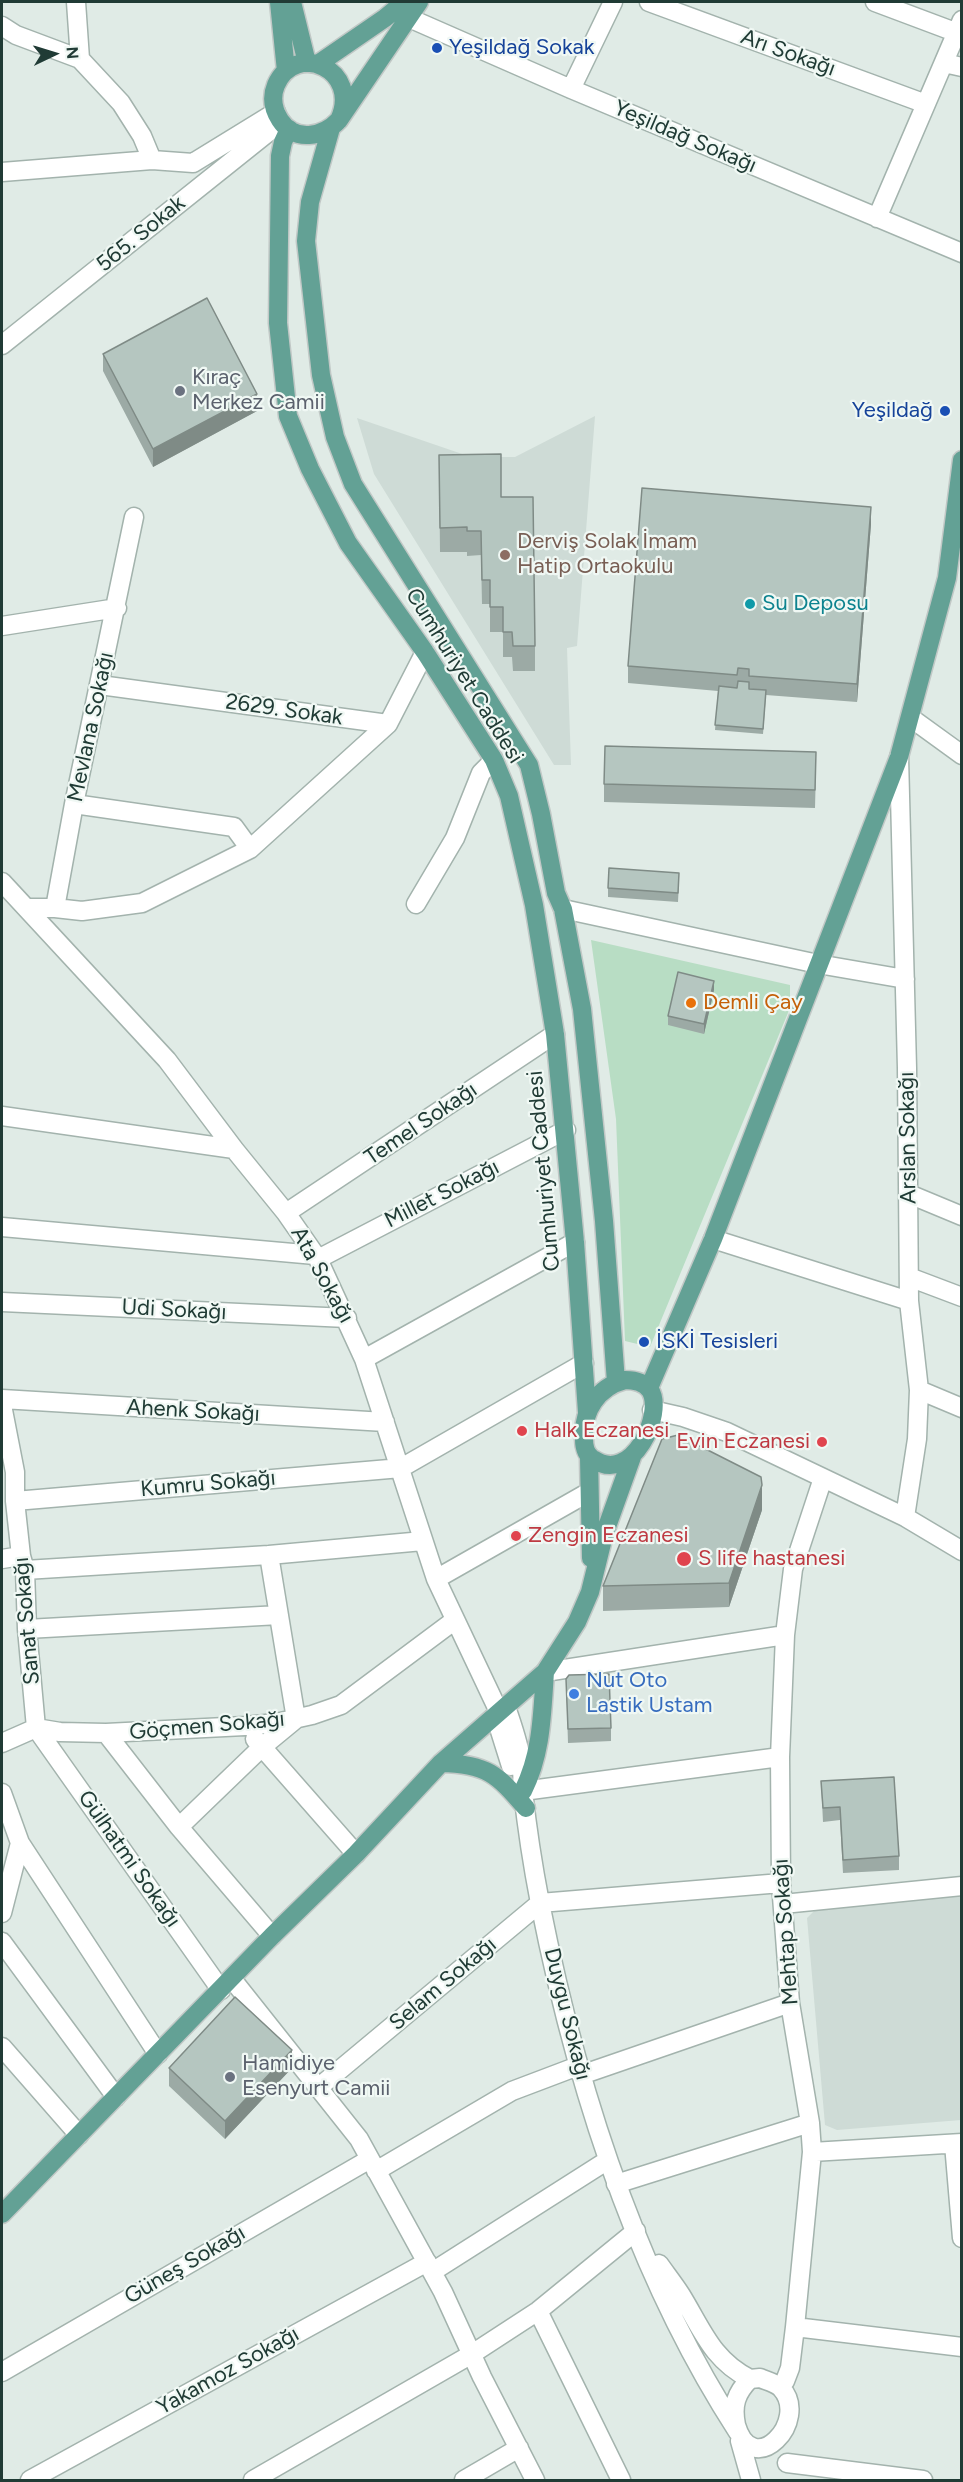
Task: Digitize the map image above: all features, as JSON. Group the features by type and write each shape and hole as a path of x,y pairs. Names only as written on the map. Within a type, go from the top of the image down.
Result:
{"main road":[{"path":"279,2 286,71"},
{"path":"292,2 313,64 337,76 343,87 344,109 335,124"},
{"path":"406,10 335,124 322,133 310,135 282,121 273,101 274,90 286,71 296,66 313,64 386,18 419,2"},
{"name":"Cumhuriyet Caddesi","path":"282,121 278,313 288,416 310,469 348,543 425,652 494,760 509,796 534,905 555,1035 576,1242 587,1412"},
{"name":"Cumhuriyet Caddesi","path":"335,124 310,202 306,241 321,375 335,437 353,484 529,765 556,893 563,909 582,1009 604,1221 616,1382"},
{"path":"649,1388 713,1239 899,757 946,578 962,460"},
{"path":"2,2214 227,1985 272,1936 356,1854 441,1763 545,1672 577,1622 590,1592 604,1534 632,1457 646,1434 653,1397 649,1388 637,1381 616,1382 602,1391 587,1412 583,1427 584,1444 589,1457 592,1531 590,1592"},
{"path":"589,1457 598,1463 612,1466 625,1463 632,1457"},
{"path":"441,1763 478,1766 492,1773 524,1799 540,1744 545,1672"}],"street":[{"path":"76,2 80,59"},
{"path":"571,89 613,2"},
{"name":"Arı Sokağı","path":"649,2 926,104"},
{"path":"875,2 958,26 953,65 926,104 877,218"},
{"name":"Yeşildağ Sokağı","path":"406,10 571,89 962,253"},
{"path":"2,26 16,35 80,59 122,103 142,135 152,160"},
{"path":"2,172 152,160 194,163 282,121"},
{"name":"565. Sokak","path":"2,345 282,121"},
{"name":"Mevlana Sokağı","path":"55,909 74,804 117,608 134,517"},
{"path":"2,626 117,608"},
{"path":"27,908 82,910 142,903 250,849 388,724 425,652"},
{"name":"2629. Sokak","path":"100,685 388,724"},
{"path":"911,718 962,755"},
{"name":"Arslan Sokağı","path":"899,757 909,1194 909,1300 919,1390 917,1439 905,1517"},
{"path":"416,904 455,838 481,773 494,760"},
{"path":"74,804 234,827 250,849"},
{"name":"Ata Sokağı","path":"2,882 167,1060 286,1213 316,1257 347,1318 364,1359 436,1579 500,1711 514,1780 524,1799"},
{"path":"563,909 818,964 905,979"},
{"name":"Temel Sokağı","path":"286,1213 555,1035"},
{"path":"2,1116 234,1149"},
{"name":"Millet Sokağı","path":"316,1257 566,1130"},
{"path":"909,1194 962,1216"},
{"path":"2,1227 316,1257"},
{"path":"713,1239 909,1300"},
{"path":"364,1359 576,1242"},
{"path":"909,1277 962,1297"},
{"name":"Udi Sokağı","path":"2,1302 347,1318"},
{"path":"401,1468 584,1363"},
{"path":"919,1390 962,1408"},
{"name":"Ahenk Sokağı","path":"2,1399 385,1422"},
{"name":"Sanat Sokağı","path":"2,1405 23,1562 36,1728"},
{"path":"652,1410 683,1417 727,1432 905,1517 962,1551"},
{"name":"Kumru Sokağı","path":"15,1501 401,1468"},
{"name":"Mehtap Sokağı","path":"780,2387 790,2368 812,2152 810,2123 790,2003 781,1883 780,1757 784,1635 793,1569 823,1478"},
{"path":"436,1579 589,1492"},
{"path":"2,1559 23,1562 268,1555 423,1541"},
{"path":"179,1827 262,1747 296,1719 268,1555"},
{"path":"27,1629 279,1615"},
{"name":"Göçmen Sokağı","path":"36,1728 60,1732 106,1733 245,1726 296,1719 341,1706 455,1620"},
{"path":"545,1672 784,1635"},
{"path":"245,1726 356,1854"},
{"path":"2,1743 36,1728"},
{"name":"Gülhatmi Sokağı","path":"36,1728 227,1985 318,2088 359,2139 429,2267 535,2481"},
{"path":"106,1733 179,1827 272,1936"},
{"path":"524,1799 780,1757"},
{"path":"2,1793 20,1843 158,2054"},
{"name":"Duygu Sokağı","path":"524,1799 540,1903 580,2071 616,2184 636,2231"},
{"path":"2,1913 20,1843"},
{"path":"540,1903 781,1883"},
{"path":"783,1904 962,1886"},
{"name":"Selam Sokağı","path":"318,2088 540,1903"},
{"path":"2,1942 116,2097"},
{"name":"Güneş Sokağı","path":"2,2372 373,2165 512,2091 790,2003"},
{"path":"2,2047 79,2135"},
{"path":"616,2184 810,2123"},
{"path":"812,2152 958,2144 962,2238"},
{"name":"Yakamoz Sokağı","path":"30,2481 429,2267 608,2160"},
{"path":"253,2481 472,2354 537,2311 636,2231"},
{"path":"636,2231 680,2295 711,2348 720,2359 750,2379"},
{"path":"636,2231 694,2358 739,2435 746,2449 755,2454 766,2455 774,2451 782,2441 786,2431 788,2407 785,2394 780,2387 760,2378 750,2379 742,2387 734,2402 739,2435 751,2481"},
{"path":"537,2311 621,2481"},
{"path":"795,2327 962,2347"},
{"path":"782,2441 788,2472 923,2481"},
{"path":"464,2481 519,2448"}],"shaded area":[{"name":"Derviş Solak İmam Hatip Ortaokulu","path":"595,416 577,646 567,648 571,765 554,765 374,474 357,418 471,457 515,457"},
{"path":"961,1896 961,2120 837,2130 825,2125 807,1918 816,1909"}],"green space":[{"path":"591,940 790,985 790,1008 650,1347 625,1341 616,1119"}],"building":[{"name":"Kıraç Merkez Camii","path":"207,298 257,394 153,449 103,354"},
{"path":"501,454 501,497 533,497 535,646 513,646 512,632 503,632 503,607 490,607 490,580 482,580 481,531 467,531 467,527 440,528 439,455"},
{"name":"Su Deposu","path":"642,488 871,507 857,684 749,676 749,669 738,668 737,675 628,666"},
{"path":"738,681 749,682 749,689 766,690 763,729 715,725 719,686 737,688"},
{"path":"605,746 816,752 815,790 604,784"},
{"path":"609,868 679,873 678,893 608,888"},
{"path":"678,972 714,981 704,1024 668,1016"},
{"name":"S life hastanesi","path":"678,1435 761,1477 762,1485 729,1583 603,1586 662,1439"},
{"path":"609,1674 611,1728 568,1729 566,1679 569,1675"},
{"path":"894,1777 899,1856 843,1860 840,1807 823,1808 821,1781"},
{"name":"Hamidiye Esenyurt Camii","path":"235,1997 292,2050 225,2121 169,2068"}],"place":[{"name":"Yeşildağ Sokak","path":"437,48"},
{"name":"Kıraç Merkez Camii","path":"180,391"},
{"name":"Yeşildağ","path":"945,411"},
{"name":"Derviş Solak İmam Hatip Ortaokulu","path":"505,555"},
{"name":"Su Deposu","path":"750,604"},
{"name":"Demli Çay","path":"691,1003"},
{"name":"İSKİ Tesisleri","path":"644,1342"},
{"name":"Halk Eczanesi","path":"522,1431"},
{"name":"Evin Eczanesi","path":"822,1442"},
{"name":"Zengin Eczanesi","path":"516,1536"},
{"name":"S life hastanesi","path":"684,1559"},
{"name":"Nut Oto Lastik Ustam","path":"574,1694"},
{"name":"Hamidiye Esenyurt Camii","path":"230,2077"}]}
